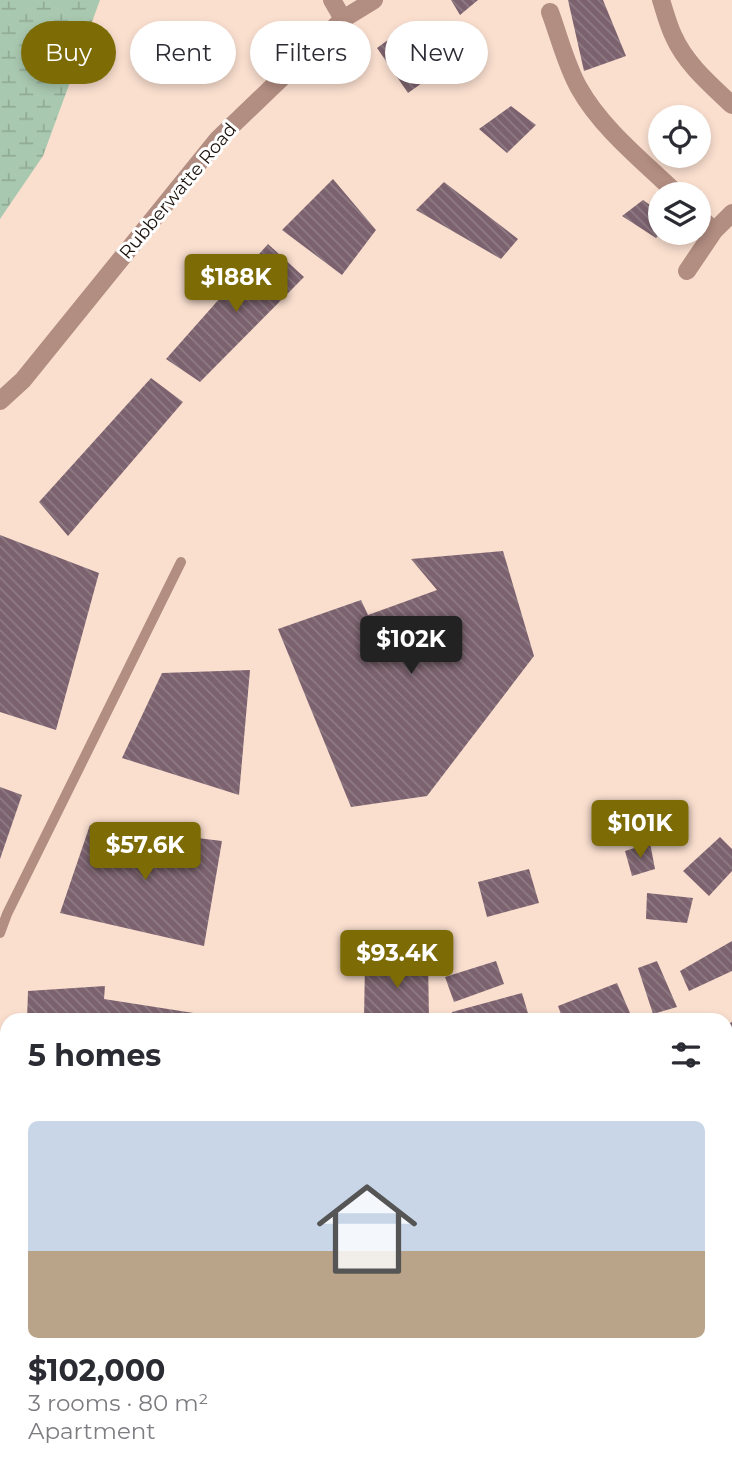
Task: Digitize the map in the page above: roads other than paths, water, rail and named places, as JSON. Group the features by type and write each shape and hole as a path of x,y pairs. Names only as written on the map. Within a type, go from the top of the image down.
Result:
{"street":[{"path":"332,0 343,19"},
{"name":"Rubberwatte Road","path":"0,401 23,380 218,139 343,19 374,0"},
{"path":"661,0 682,52 705,80 732,105"},
{"path":"550,12 577,85 586,101 601,120 665,182"},
{"path":"687,271 714,231 732,213"},
{"path":"711,228 714,231"}],"lane":[{"path":"0,933 13,901 181,562"}]}
